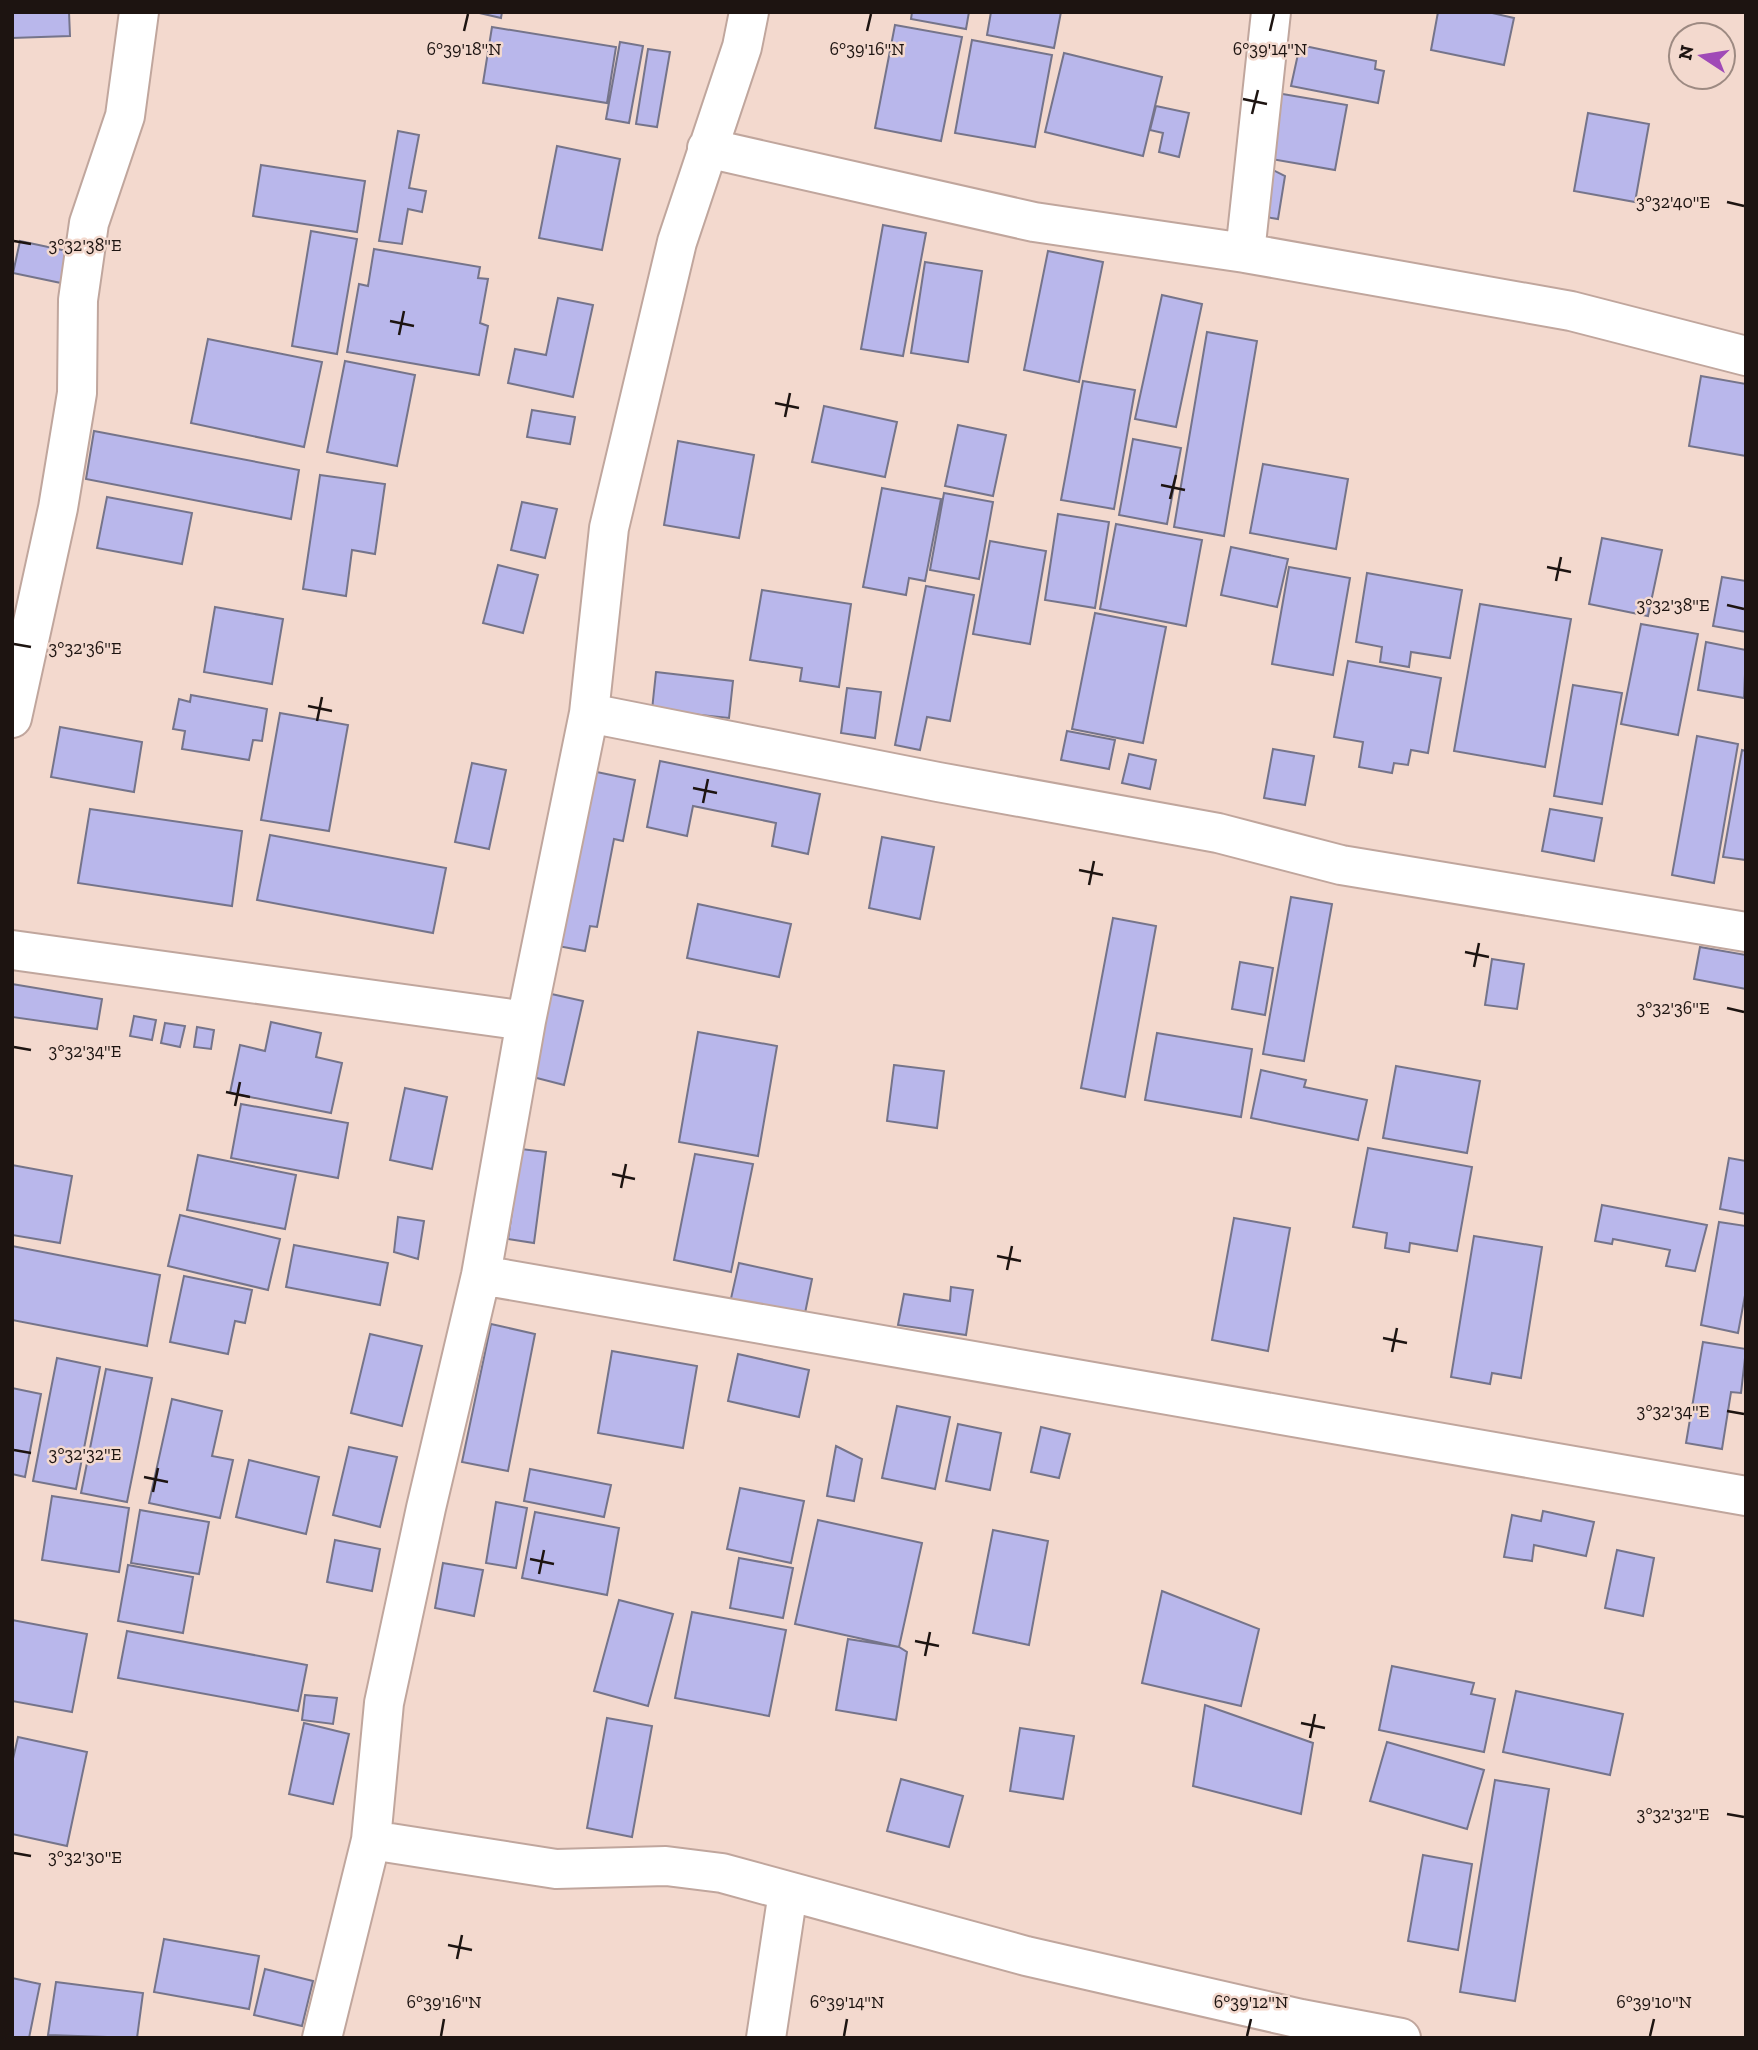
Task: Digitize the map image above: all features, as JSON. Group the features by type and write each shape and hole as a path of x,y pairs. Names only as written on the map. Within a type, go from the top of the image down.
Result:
{"street":[{"path":"13,713 58,508 75,405 78,300 89,223 125,116 139,12"},
{"path":"322,2038 371,1840 384,1703 426,1508 481,1275 526,1021 589,713 609,528 677,242 742,47 748,12"},
{"path":"1245,253 1271,12"},
{"path":"708,148 1034,222 1245,253 1571,311 1746,356"},
{"path":"589,713 938,782 1218,833 1341,865 1746,932"},
{"path":"12,950 526,1021"},
{"path":"481,1275 1746,1496"},
{"path":"371,1840 556,1869 677,1867 722,1873 1303,2028 1401,2038"},
{"path":"766,2038 788,1892"}],"building":[{"path":"12,12 69,12 70,36 12,38"},
{"path":"475,12 502,12 501,18"},
{"path":"912,12 969,12 966,29 911,19"},
{"path":"991,12 1061,12 1054,48 987,35"},
{"path":"1438,12 1488,12 1514,18 1504,65 1431,50"},
{"path":"895,25 962,37 941,141 875,128"},
{"path":"492,27 616,47 607,103 483,83"},
{"path":"972,40 1052,55 1035,147 955,133"},
{"path":"620,42 643,46 629,123 606,119"},
{"path":"1300,45 1376,61 1375,69 1384,71 1378,103 1291,86"},
{"path":"648,49 670,52 657,127 636,124"},
{"path":"1064,53 1162,77 1143,156 1045,132"},
{"path":"1271,92 1347,105 1335,170 1260,157"},
{"path":"1156,106 1189,113 1179,157 1159,152 1163,133 1150,130"},
{"path":"1588,113 1649,124 1635,202 1574,191"},
{"path":"398,131 419,135 409,188 426,191 422,212 408,209 402,244 379,241"},
{"path":"557,146 620,159 602,250 539,238"},
{"path":"1261,164 1285,176 1278,219 1253,215"},
{"path":"261,165 365,181 357,232 253,216"},
{"path":"883,225 926,233 903,356 861,349"},
{"path":"311,231 357,239 337,354 292,346"},
{"path":"20,241 67,251 61,283 13,273"},
{"path":"374,249 480,267 478,278 488,279 480,323 488,326 479,375 347,352 359,284 368,286"},
{"path":"1048,251 1103,262 1079,382 1024,370"},
{"path":"925,262 982,271 968,362 911,353"},
{"path":"1162,295 1202,304 1176,427 1135,419"},
{"path":"558,298 593,305 573,397 508,383 515,349 546,355"},
{"path":"1207,332 1257,341 1224,536 1174,527"},
{"path":"208,339 322,362 304,447 191,423"},
{"path":"345,361 415,375 397,466 327,452"},
{"path":"1701,376 1746,384 1746,456 1689,446"},
{"path":"1083,381 1135,390 1114,509 1061,500"},
{"path":"824,406 897,422 885,477 812,462"},
{"path":"532,410 575,417 570,444 527,437"},
{"path":"958,425 1006,435 993,496 945,486"},
{"path":"94,431 299,470 291,519 86,479"},
{"path":"1133,439 1181,448 1167,524 1119,515"},
{"path":"678,441 754,455 739,538 664,525"},
{"path":"1263,464 1348,479 1336,549 1250,533"},
{"path":"320,475 385,484 375,554 352,550 346,596 303,589"},
{"path":"882,488 941,499 925,581 909,578 906,595 863,587"},
{"path":"944,493 993,502 979,579 930,570"},
{"path":"107,497 192,513 182,564 97,548"},
{"path":"522,502 557,509 545,558 511,550"},
{"path":"1058,514 1109,522 1095,608 1045,600"},
{"path":"1116,524 1202,540 1186,626 1100,609"},
{"path":"1602,538 1662,550 1648,616 1589,604"},
{"path":"990,541 1046,551 1030,644 973,634"},
{"path":"1231,547 1288,559 1277,607 1221,595"},
{"path":"498,565 538,575 523,633 483,623"},
{"path":"1289,567 1350,578 1333,675 1272,664"},
{"path":"1367,573 1462,590 1450,658 1411,652 1409,667 1380,662 1382,647 1356,642"},
{"path":"1722,577 1746,581 1746,632 1713,626"},
{"path":"926,586 974,595 950,721 927,717 920,750 895,745"},
{"path":"762,590 851,604 839,687 800,681 802,668 750,660"},
{"path":"1480,604 1571,619 1545,767 1454,751"},
{"path":"215,607 283,619 272,684 204,672"},
{"path":"1095,613 1166,627 1143,743 1072,729"},
{"path":"1641,624 1698,634 1678,735 1621,724"},
{"path":"1706,642 1746,650 1744,698 1698,690"},
{"path":"1348,661 1441,678 1428,753 1411,750 1408,765 1394,763 1392,773 1359,767 1363,742 1334,737"},
{"path":"656,672 733,681 729,718 652,710"},
{"path":"1573,685 1622,693 1602,804 1554,796"},
{"path":"847,688 881,692 875,738 841,733"},
{"path":"191,695 267,709 262,741 253,740 249,760 182,749 185,731 173,729 179,699 190,702"},
{"path":"280,713 348,725 329,831 261,820"},
{"path":"60,727 142,742 134,792 51,777"},
{"path":"1067,731 1115,740 1109,769 1061,760"},
{"path":"1697,736 1738,744 1714,883 1672,875"},
{"path":"1273,749 1314,756 1305,805 1264,798"},
{"path":"1742,750 1746,751 1746,860 1723,857"},
{"path":"1129,754 1156,760 1150,789 1122,783"},
{"path":"660,761 820,794 808,854 772,846 776,823 693,806 687,836 647,827"},
{"path":"472,763 506,770 489,849 455,842"},
{"path":"592,771 635,780 623,841 614,839 597,927 590,926 585,951 558,946"},
{"path":"90,809 242,831 232,906 78,883"},
{"path":"1550,809 1602,818 1594,861 1542,851"},
{"path":"270,835 446,868 433,933 257,900"},
{"path":"882,837 934,847 920,919 869,908"},
{"path":"1291,897 1332,904 1304,1061 1263,1054"},
{"path":"698,904 791,924 779,977 687,958"},
{"path":"1113,918 1156,926 1125,1097 1081,1088"},
{"path":"1700,947 1746,955 1746,989 1694,979"},
{"path":"1492,959 1524,964 1517,1009 1485,1005"},
{"path":"1240,962 1273,968 1265,1015 1232,1009"},
{"path":"12,984 102,999 97,1029 12,1017"},
{"path":"547,993 583,1001 564,1085 529,1076"},
{"path":"134,1016 156,1020 152,1040 130,1036"},
{"path":"271,1022 321,1033 316,1057 342,1063 331,1113 230,1093 240,1045 265,1051"},
{"path":"165,1023 185,1026 180,1047 161,1043"},
{"path":"197,1027 214,1030 211,1049 194,1047"},
{"path":"698,1032 777,1046 758,1156 679,1142"},
{"path":"1157,1033 1252,1049 1241,1117 1145,1100"},
{"path":"894,1065 944,1071 937,1128 887,1121"},
{"path":"1396,1066 1480,1081 1467,1153 1383,1138"},
{"path":"1261,1070 1306,1080 1304,1087 1367,1100 1358,1140 1251,1118"},
{"path":"405,1088 447,1097 432,1169 390,1160"},
{"path":"241,1104 348,1123 338,1178 231,1158"},
{"path":"1368,1148 1472,1167 1457,1251 1410,1243 1409,1252 1385,1248 1387,1233 1353,1227"},
{"path":"521,1149 546,1152 534,1243 508,1239"},
{"path":"695,1154 753,1164 731,1272 674,1260"},
{"path":"198,1155 296,1175 285,1229 187,1210"},
{"path":"1729,1158 1746,1161 1746,1214 1720,1209"},
{"path":"12,1165 72,1176 60,1243 12,1235"},
{"path":"1602,1205 1707,1225 1695,1271 1666,1266 1670,1250 1613,1239 1612,1244 1595,1241"},
{"path":"180,1215 280,1239 268,1290 168,1266"},
{"path":"398,1217 424,1221 418,1259 394,1252"},
{"path":"1234,1218 1290,1228 1268,1351 1212,1340"},
{"path":"1719,1222 1746,1226 1746,1290 1738,1333 1701,1325"},
{"path":"1474,1236 1542,1247 1521,1378 1492,1373 1490,1384 1451,1377"},
{"path":"294,1245 388,1263 380,1305 286,1287"},
{"path":"12,1246 160,1275 147,1346 12,1320"},
{"path":"739,1263 812,1279 804,1318 730,1303"},
{"path":"184,1276 252,1290 245,1323 235,1321 228,1354 170,1342"},
{"path":"951,1287 973,1290 966,1335 898,1325 904,1294 950,1301"},
{"path":"491,1324 535,1334 508,1471 462,1462"},
{"path":"370,1334 422,1346 402,1426 351,1413"},
{"path":"1703,1342 1746,1349 1741,1393 1731,1392 1722,1449 1686,1443"},
{"path":"612,1351 697,1366 683,1448 598,1433"},
{"path":"738,1354 809,1370 799,1417 728,1401"},
{"path":"57,1358 100,1367 76,1489 33,1481"},
{"path":"106,1369 152,1378 127,1502 81,1493"},
{"path":"12,1388 41,1394 25,1477 12,1474"},
{"path":"172,1399 222,1411 212,1456 233,1460 220,1518 149,1503"},
{"path":"897,1406 950,1417 935,1489 882,1478"},
{"path":"958,1424 1001,1433 990,1490 946,1481"},
{"path":"1041,1427 1070,1434 1059,1478 1031,1472"},
{"path":"836,1446 862,1459 854,1501 827,1496"},
{"path":"349,1447 397,1457 380,1527 333,1515"},
{"path":"249,1460 319,1477 306,1534 236,1517"},
{"path":"530,1469 611,1485 604,1517 524,1501"},
{"path":"740,1488 804,1501 791,1563 727,1549"},
{"path":"52,1496 129,1508 119,1572 42,1560"},
{"path":"496,1502 527,1508 516,1568 486,1563"},
{"path":"140,1510 209,1522 199,1574 131,1563"},
{"path":"1543,1511 1594,1522 1586,1556 1534,1545 1532,1561 1504,1557 1512,1515 1541,1521"},
{"path":"535,1512 619,1528 607,1595 522,1578"},
{"path":"818,1520 922,1543 899,1647 795,1624"},
{"path":"993,1530 1048,1541 1029,1645 973,1633"},
{"path":"335,1540 380,1549 372,1591 327,1582"},
{"path":"1617,1550 1654,1558 1643,1616 1605,1608"},
{"path":"739,1558 793,1568 783,1618 730,1608"},
{"path":"443,1563 483,1570 474,1616 435,1608"},
{"path":"128,1565 193,1577 183,1633 118,1621"},
{"path":"1162,1591 1259,1629 1241,1706 1142,1683"},
{"path":"619,1600 673,1614 648,1706 594,1691"},
{"path":"692,1612 786,1630 769,1716 675,1698"},
{"path":"12,1620 87,1634 72,1712 12,1701"},
{"path":"127,1631 307,1665 298,1711 118,1678"},
{"path":"848,1639 899,1647 907,1652 896,1720 836,1710"},
{"path":"1392,1666 1474,1683 1471,1694 1495,1699 1484,1752 1379,1730"},
{"path":"1516,1691 1623,1714 1610,1775 1503,1752"},
{"path":"305,1695 337,1698 333,1724 302,1720"},
{"path":"1205,1705 1313,1743 1301,1814 1193,1786"},
{"path":"607,1718 652,1726 632,1837 587,1828"},
{"path":"304,1723 349,1734 333,1804 289,1794"},
{"path":"1020,1728 1074,1736 1063,1799 1010,1791"},
{"path":"18,1737 87,1752 67,1846 12,1834 12,1763"},
{"path":"1387,1742 1484,1770 1467,1829 1370,1801"},
{"path":"901,1779 963,1796 949,1847 887,1831"},
{"path":"1495,1780 1549,1789 1515,2001 1460,1992"},
{"path":"1423,1855 1472,1864 1458,1950 1408,1941"},
{"path":"164,1939 259,1956 249,2009 154,1992"},
{"path":"265,1969 313,1981 302,2026 254,2015"},
{"path":"12,1978 40,1984 29,2038 12,2038"},
{"path":"56,1982 143,1993 137,2038 48,2035"}]}
